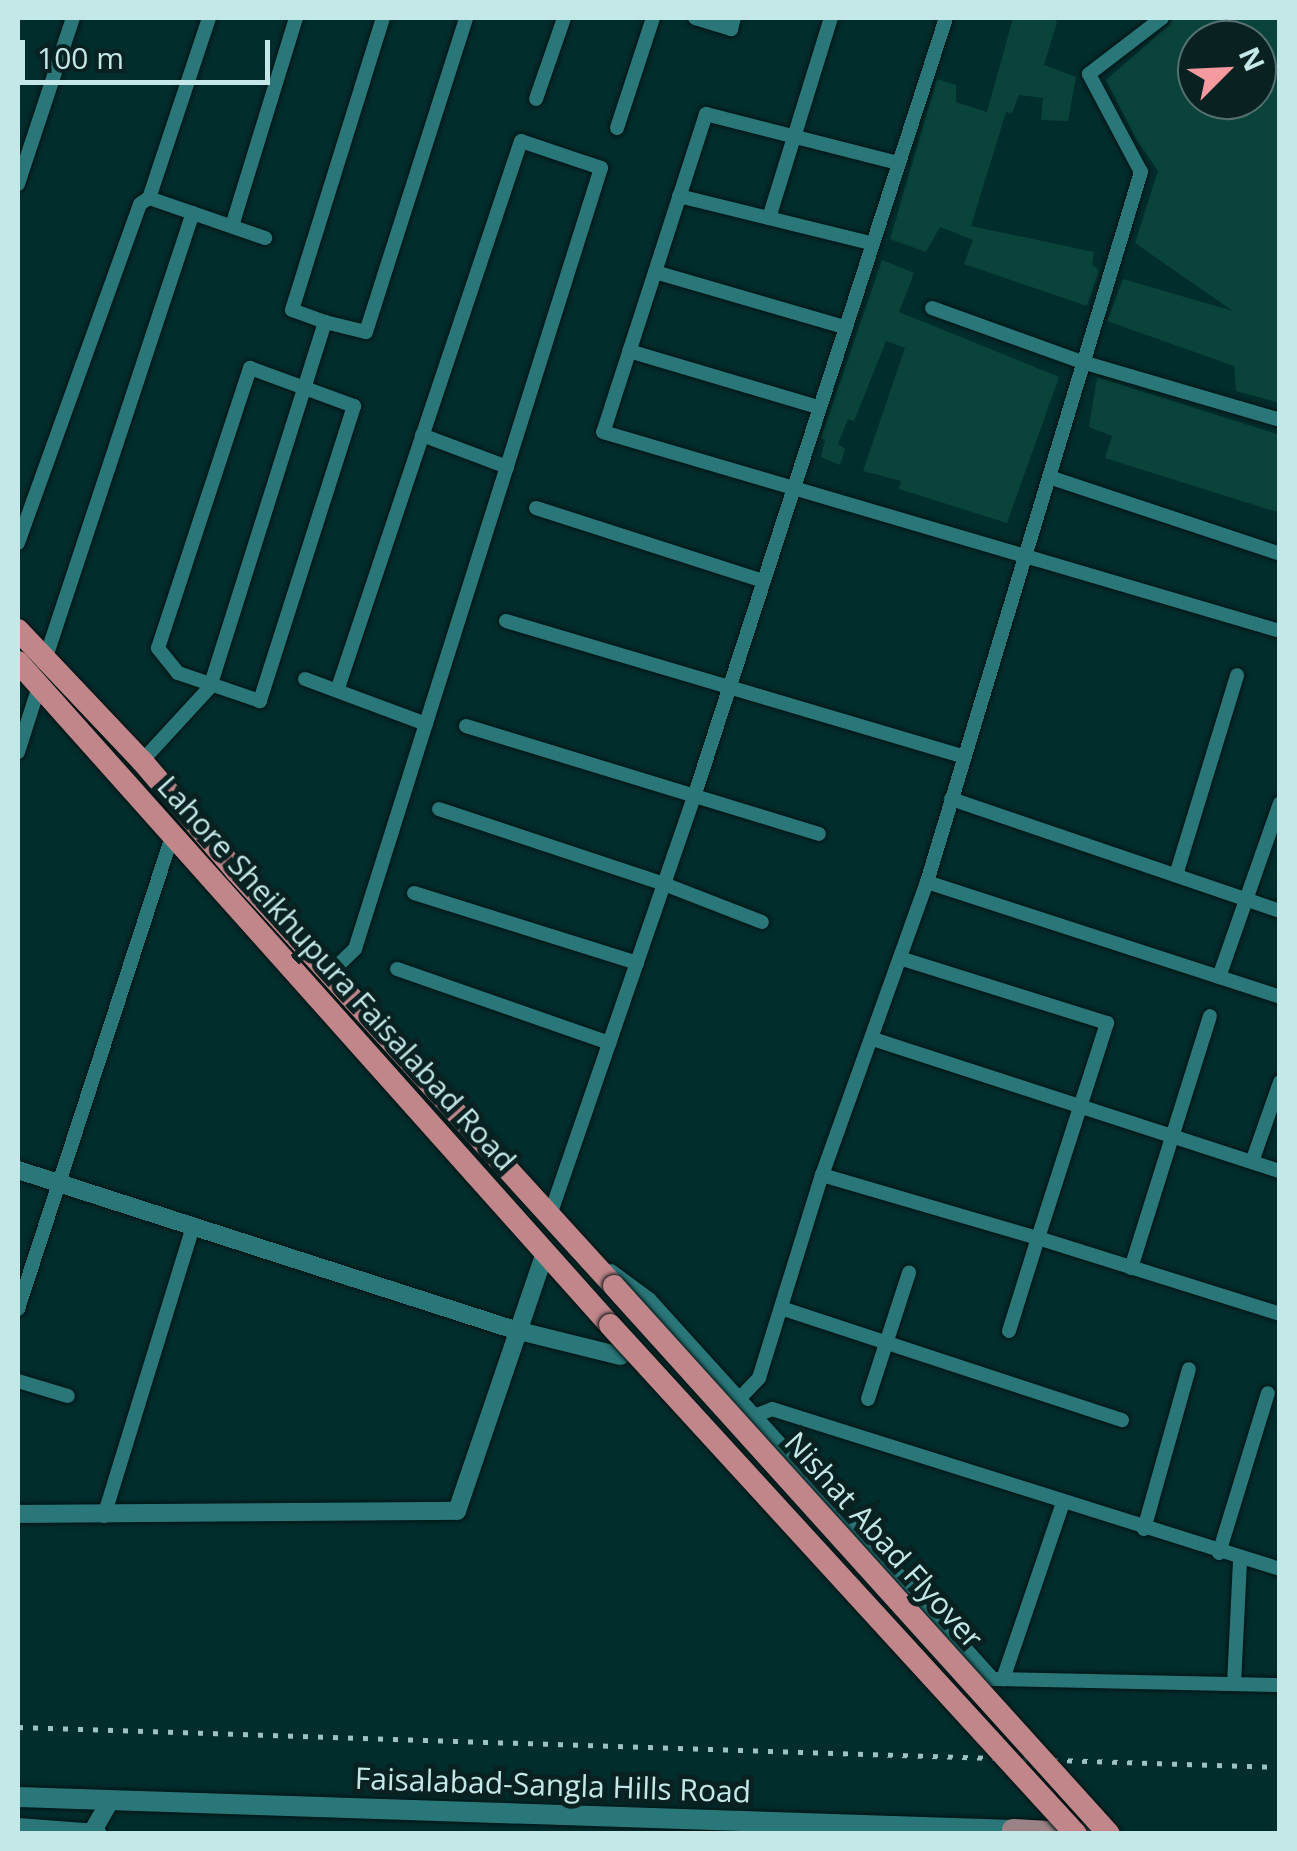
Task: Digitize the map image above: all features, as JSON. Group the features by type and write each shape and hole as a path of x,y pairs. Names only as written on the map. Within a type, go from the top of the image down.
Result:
{"highway":[{"name":"Lahore Sheikhupura Faisalabad Road","path":"18,630 142,761 569,1242 614,1286"},
{"name":"Lahore Sheikhupura Faisalabad Road","path":"18,662 610,1325 1076,1834"},
{"name":"Nishat Abad Flyover","path":"614,1286 1109,1834"}],"main road":[{"name":"Faisalabad-Sangla Hills Road","path":"18,1797 1087,1834"},
{"path":"28,1830 93,1833"}],"street":[{"path":"18,184 73,18"},
{"path":"18,543 140,204 148,198 209,18"},
{"path":"232,226 296,18"},
{"path":"383,18 292,310 366,332 466,18"},
{"path":"536,98 564,18"},
{"path":"617,128 654,18"},
{"path":"695,18 731,29 734,18"},
{"path":"770,218 831,18"},
{"path":"549,1219 695,794 946,18"},
{"path":"737,1400 758,1378 822,1175 926,882 1141,172 1088,74 1162,18"},
{"path":"898,163 706,114 603,432 1280,631"},
{"path":"328,974 356,949 601,168 521,141 338,688"},
{"path":"680,196 872,242"},
{"path":"148,198 265,238"},
{"path":"45,660 193,213"},
{"path":"655,272 844,326"},
{"path":"932,308 1082,362 1280,420"},
{"path":"142,761 210,687 324,322"},
{"path":"629,352 818,407"},
{"path":"250,368 302,385 354,406 260,701 178,673 158,648 250,368"},
{"path":"422,435 507,467"},
{"path":"1049,477 1280,554"},
{"path":"536,508 764,581"},
{"path":"506,621 964,756"},
{"path":"1176,875 1237,676"},
{"path":"305,680 338,688 426,724"},
{"path":"18,752 39,686"},
{"path":"466,726 819,834"},
{"path":"951,799 1280,910"},
{"path":"1220,977 1280,802"},
{"path":"439,808 664,884 762,922"},
{"path":"18,1309 56,1182 173,833"},
{"path":"926,882 1280,998"},
{"path":"414,892 637,963"},
{"path":"900,958 1107,1023 1010,1331"},
{"path":"397,970 610,1043"},
{"path":"1131,1268 1210,1016"},
{"path":"873,1039 1280,1171"},
{"path":"1252,1162 1280,1082"},
{"path":"18,1170 516,1330 621,1356"},
{"path":"822,1175 1280,1314"},
{"path":"104,1516 193,1227"},
{"path":"569,1242 649,1299 993,1679 1280,1685"},
{"path":"18,1514 457,1511 545,1252"},
{"path":"868,1399 909,1273"},
{"path":"780,1308 1122,1420"},
{"path":"1144,1529 1190,1370"},
{"path":"18,1381 68,1396"},
{"path":"1219,1554 1268,1393"},
{"path":"754,1416 772,1409 1219,1554 1280,1569"},
{"path":"1003,1679 1063,1503"},
{"path":"1234,1684 1240,1560"},
{"path":"93,1833 112,1800"}],"building":[{"path":"1013,18 1052,18 1057,22 1044,65 1076,77 1068,121 1041,120 1043,98 1019,95 1012,113 1006,112 971,226 1094,252 1092,265 1099,270 1087,306 964,264 973,240 940,227 926,252 890,239 937,79 956,85 956,102 987,112"},
{"path":"1173,18 1280,18 1280,403 1236,391 1234,366 1107,321 1123,279 1233,311 1135,243 1158,171 1136,139 1106,80"},
{"path":"882,260 914,273 899,312 1059,377 1007,523 899,489 901,481 863,471 905,348 886,341 854,421 848,419 838,444 845,449 840,465 821,457 825,440 821,438"},
{"path":"1097,377 1280,435 1280,513 1105,458 1112,436 1089,427"}],"railway":[{"path":"18,1727 1280,1767"}]}
